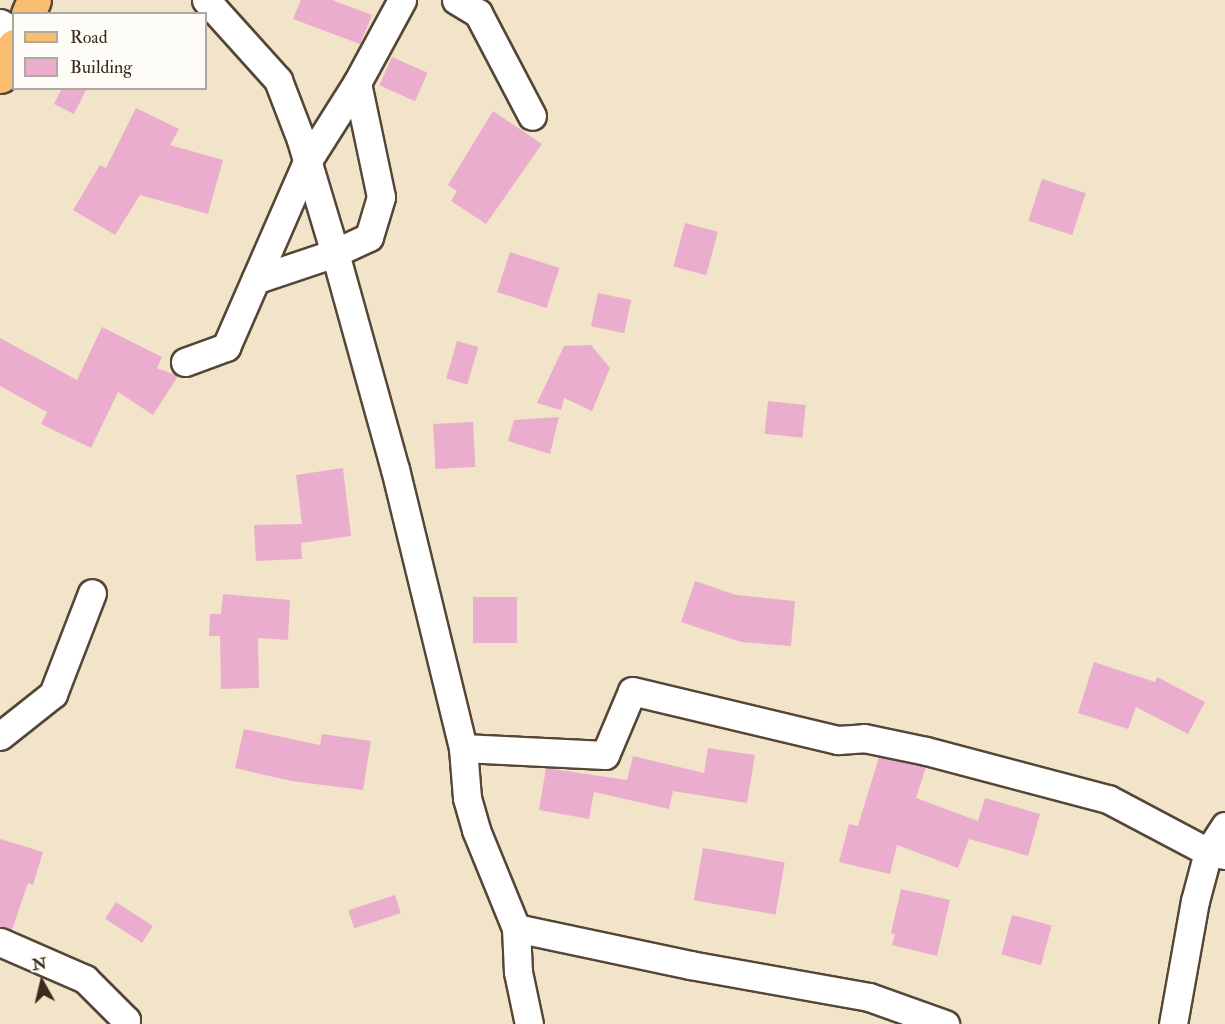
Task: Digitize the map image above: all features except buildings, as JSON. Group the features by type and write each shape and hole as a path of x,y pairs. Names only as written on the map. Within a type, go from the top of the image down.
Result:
{"main road":[{"path":"0,76 12,50"}],"street":[{"path":"206,0 278,80 307,162 335,253 395,470 463,748 467,798 476,830 516,928 518,972 529,1024"},
{"path":"185,362 226,346 307,162 357,83 402,0"},
{"path":"456,0 478,13 532,116"},
{"path":"255,280 335,253 369,237 381,197 357,83"},
{"path":"0,736 53,694 92,593"},
{"path":"463,748 605,754 632,691 838,740 864,738 926,751 1108,800 1217,854"},
{"path":"1173,1024 1195,901 1217,854 1225,826"},
{"path":"516,928 690,965 869,997 945,1024"},
{"path":"0,942 85,979 126,1020 124,1024"}]}
